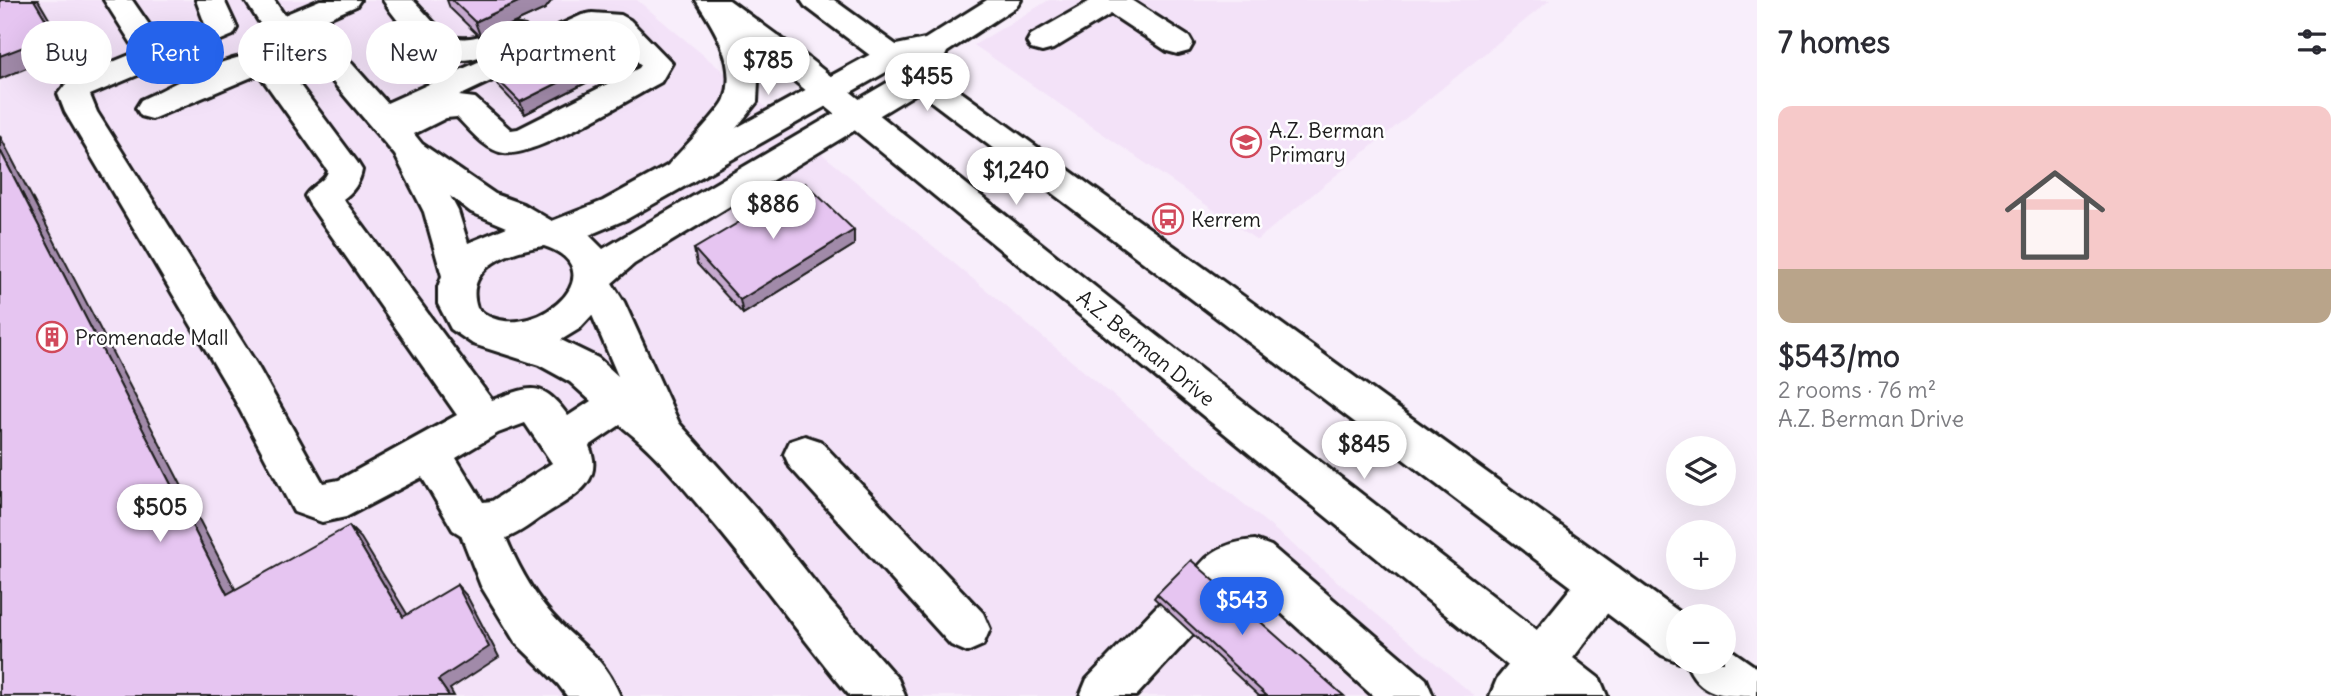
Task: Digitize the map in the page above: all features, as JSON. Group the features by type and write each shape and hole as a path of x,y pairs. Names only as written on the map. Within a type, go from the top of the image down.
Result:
{"main road":[{"path":"118,0 132,21"},
{"path":"209,0 226,38"},
{"path":"259,0 273,21"},
{"path":"346,0 307,16 395,133 441,211 460,276"},
{"path":"397,0 439,46 473,50 570,8 577,0"},
{"path":"816,0 1666,630"},
{"path":"494,336 519,337 544,331 566,319 582,303 592,281 621,254 843,103 893,55 934,47 1007,0"},
{"path":"1042,42 1112,0 1178,44"},
{"path":"681,173 741,102 744,60 712,1"},
{"name":"A.Z. Berman Drive","path":"712,1 843,103 1105,316 1527,679 1583,696"},
{"path":"592,22 611,22 620,27 657,63 650,75 524,140 506,142 464,106 440,108 395,133 592,22"},
{"path":"224,41 226,38 238,36"},
{"path":"881,696 813,615 749,532 664,435 621,403 584,370 550,352 477,330 461,313 456,291 460,276 471,261 486,248 524,234 549,233 603,216 681,173 843,103 922,76 934,47"},
{"path":"224,69 267,63 345,170 344,179 339,186 322,196 484,421"},
{"path":"126,67 80,87 74,93 81,111 174,268 243,377 309,498 322,503 346,498 429,451 484,421 533,405 538,407 574,459 572,472 566,478 498,521 478,522 468,516 429,451"},
{"path":"81,111 166,84"},
{"path":"152,108 187,84"},
{"path":"395,133 483,203 570,240 583,250 591,262 592,281 605,302 664,435"},
{"path":"562,442 621,403"},
{"path":"805,454 967,629"},
{"path":"478,522 496,571 531,626 575,667 596,696"},
{"path":"1210,584 1234,562 1255,561 1409,696"},
{"path":"1527,679 1603,583"},
{"path":"1104,696 1168,627"},
{"path":"1726,674 1756,696"}],"shaded area":[{"path":"0,0 637,0 1475,696 0,696"},
{"name":"A.Z. Berman Primary","path":"1049,0 1550,0 1257,240 974,45"}],"building":[{"path":"0,0 34,0 47,21 21,21 21,48 0,56"},
{"path":"452,0 522,0 476,21"},
{"path":"502,84 556,84 520,102"},
{"name":"Promenade Mall","path":"0,150 227,594 349,526 403,617 457,585 489,647 438,680 449,696 0,696"},
{"path":"805,183 854,230 740,300 694,249"},
{"path":"1191,560 1344,696 1267,696 1157,594"}],"place":[{"name":"A.Z. Berman Primary","path":"1246,142"},
{"name":"Kerrem","path":"1168,219"},
{"name":"Promenade Mall","path":"52,337"}]}
